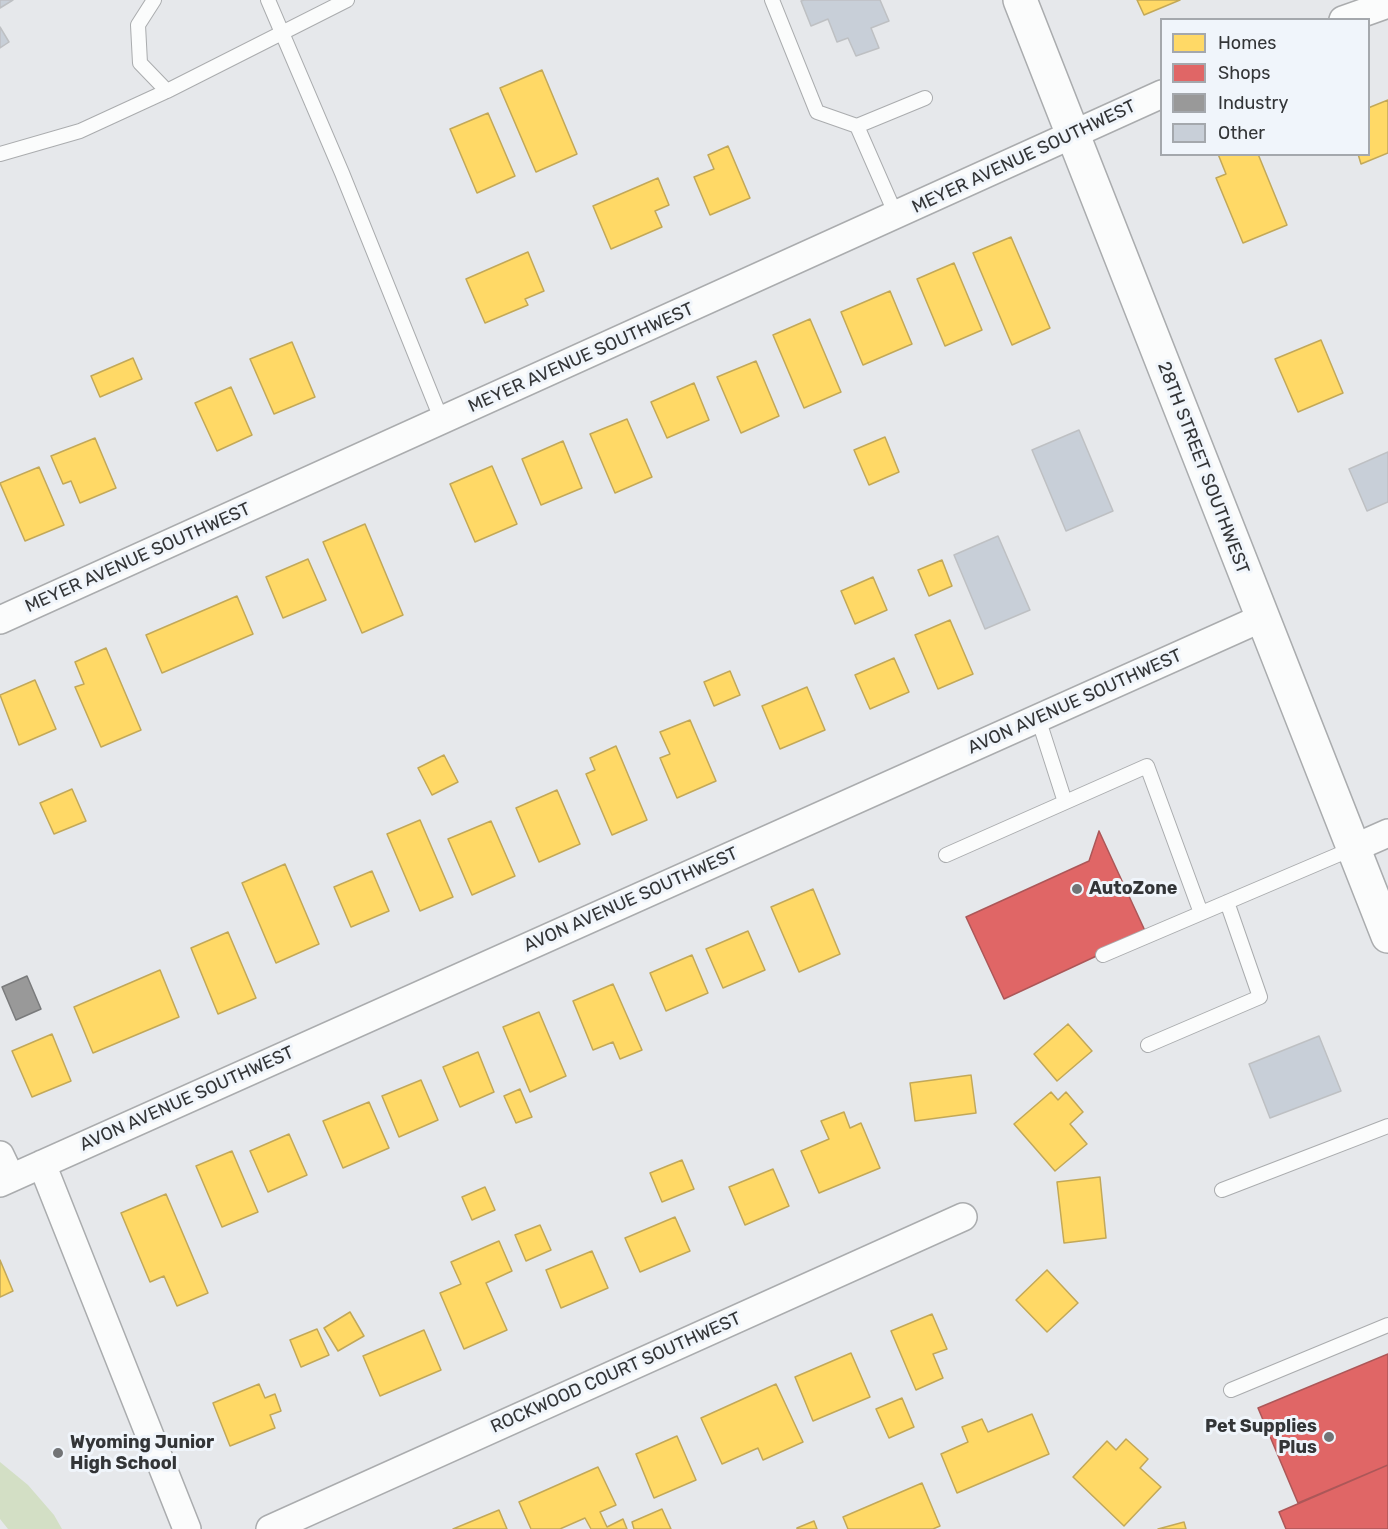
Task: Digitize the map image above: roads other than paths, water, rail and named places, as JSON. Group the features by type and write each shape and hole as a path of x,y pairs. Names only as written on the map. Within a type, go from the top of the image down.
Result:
{"main road":[{"name":"28TH STREET SOUTHWEST","path":"1020,0 1388,936"}],"street":[{"path":"1349,18 1388,4"},
{"name":"MEYER AVENUE SOUTHWEST","path":"0,620 1160,94"},
{"name":"AVON AVENUE SOUTHWEST","path":"4,1172 42,1164 1262,618"},
{"path":"1354,848 1388,833"},
{"path":"42,1164 187,1529"},
{"name":"ROCKWOOD COURT SOUTHWEST","path":"270,1529 963,1217"}],"lane":[{"path":"154,0 138,25 140,63 167,91"},
{"path":"268,0 284,34 442,421"},
{"path":"0,154 80,131 284,34 347,0"},
{"path":"772,0 817,112 857,126 925,99"},
{"path":"857,126 896,215"},
{"path":"1038,718 1065,802"},
{"path":"946,855 1147,766 1201,914"},
{"path":"1103,955 1354,848"},
{"path":"1148,1045 1260,997 1227,902"},
{"path":"1222,1190 1388,1126"},
{"path":"1231,1390 1388,1325"}],"place":[{"name":"AutoZone","path":"1077,889"},
{"name":"Pet Supplies Plus","path":"1329,1437"},
{"name":"Wyoming Junior High School","path":"58,1453"}]}
